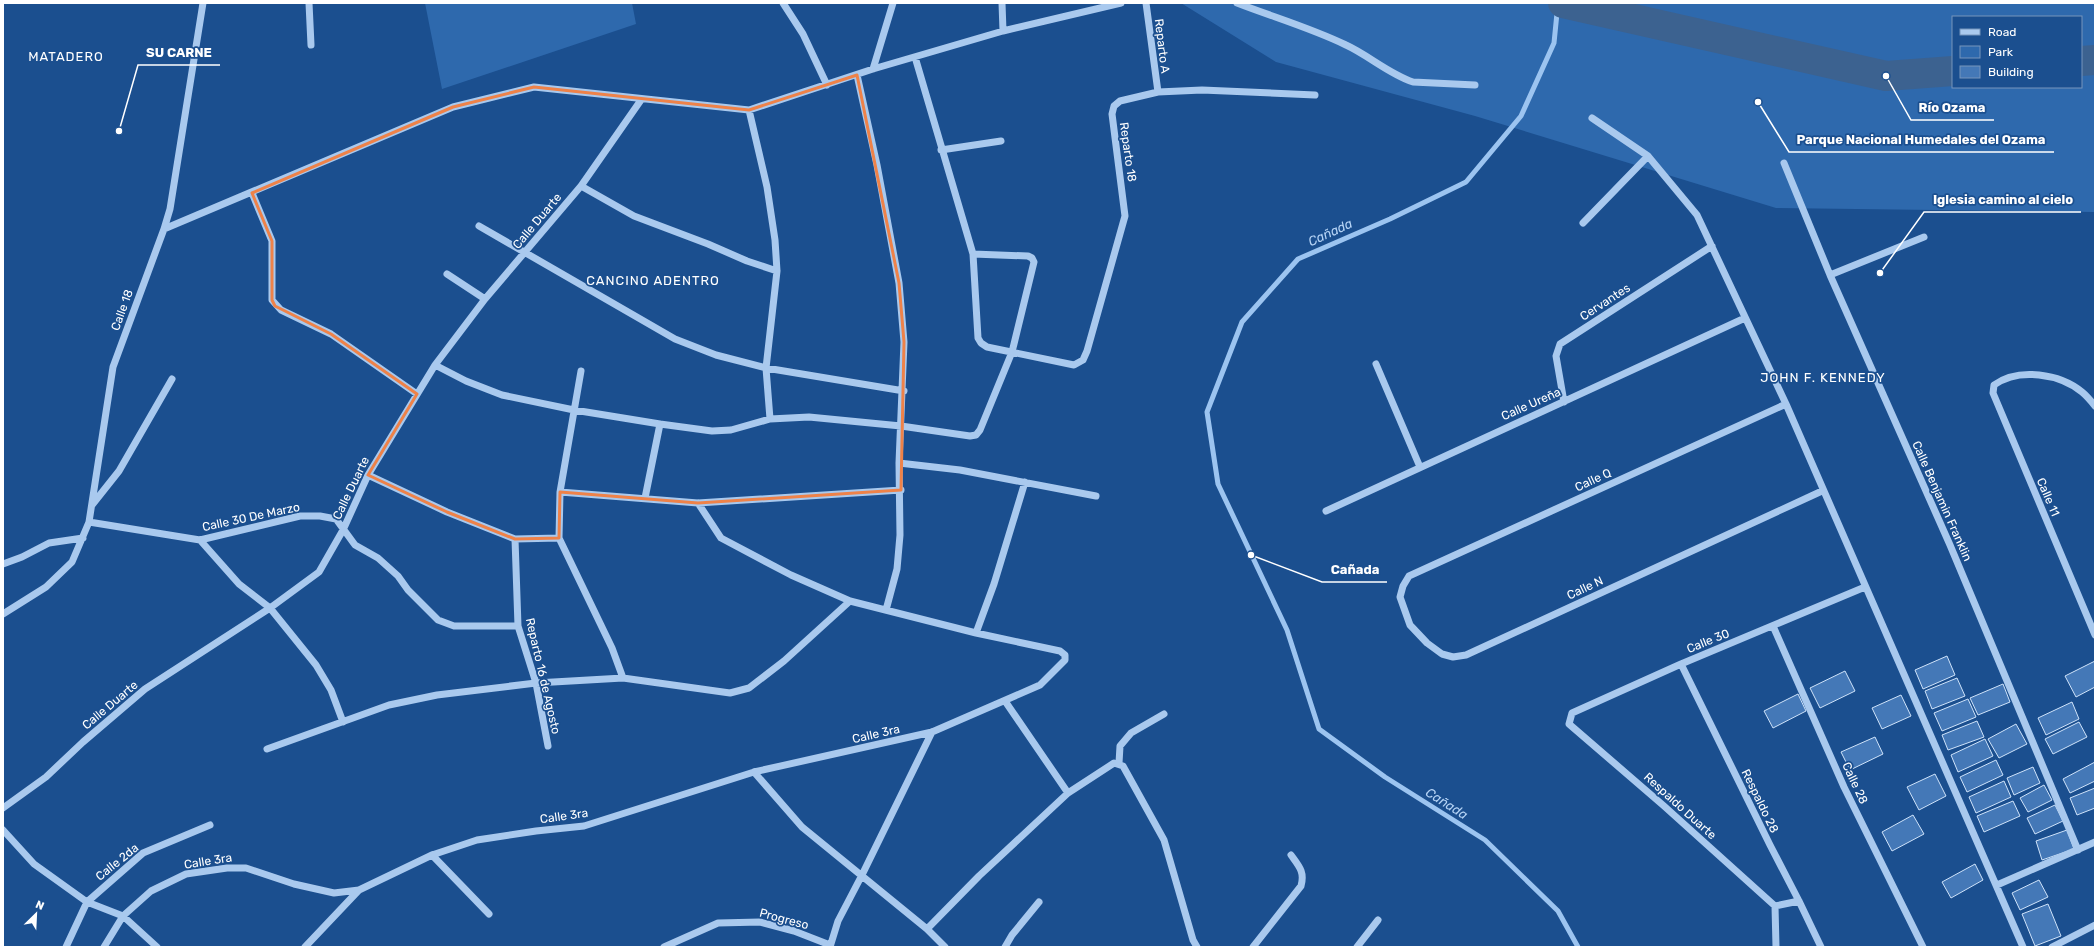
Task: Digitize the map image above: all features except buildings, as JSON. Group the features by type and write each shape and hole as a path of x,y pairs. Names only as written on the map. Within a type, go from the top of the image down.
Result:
{"street":[{"name":"Calle 18","path":"3,614 46,587 72,562 89,522 113,367 170,209 203,3"},
{"path":"309,3 311,45"},
{"path":"783,3 803,34 827,85"},
{"path":"874,69 893,3"},
{"path":"1002,3 1003,31"},
{"path":"164,229 453,107 534,87 641,100 749,110 874,69 1003,31 1121,3"},
{"name":"Reparto A","path":"1146,3 1158,92"},
{"path":"1237,3 1344,44 1366,54 1404,79 1413,82 1476,85"},
{"path":"915,57 941,150 973,254 978,338 981,343 987,347 1012,352"},
{"path":"857,75 877,165 899,283 904,342 904,391 901,426 900,490 896,569 886,610"},
{"name":"Reparto 18","path":"1012,352 1074,365 1083,360 1087,351 1125,216 1112,114 1114,106 1120,101 1158,92 1202,90 1315,95"},
{"name":"Calle Duarte","path":"3,808 46,777 83,742 145,689 270,608 318,572 343,530 368,475 435,365 485,299 581,186 641,100"},
{"path":"749,110 767,187 775,240 777,271 766,368 770,419"},
{"path":"1592,118 1648,156 1696,215 1786,404 1822,491 1997,885 2023,947"},
{"path":"941,150 1001,141"},
{"path":"1583,223 1648,156"},
{"name":"Calle Benjamin Franklin","path":"1784,163 1830,275 1950,545 2078,850"},
{"path":"581,186 634,216 708,244 747,261 777,271"},
{"path":"252,193 272,241 272,300 275,306 331,334 417,394"},
{"path":"479,226 526,251 675,339 716,356 766,368 904,391"},
{"path":"1830,275 1924,237"},
{"name":"Cervantes","path":"1564,402 1556,356 1560,344 1712,246"},
{"path":"435,365 466,381 502,395 574,410 712,431 731,430 770,419 809,417 901,426 970,436 976,435 980,430 1012,352 1034,262 1032,258 1028,256 973,254"},
{"path":"447,274 485,299"},
{"name":"Calle Ureña","path":"1326,511 1745,318"},
{"path":"1376,364 1420,467"},
{"path":"581,371 560,492 559,538 612,648 623,678"},
{"name":"Calle 11","path":"2095,406 2083,392 2067,382 2048,376 2027,375 2012,377 2001,380 1994,385 1993,393 2095,635"},
{"path":"92,505 119,470 172,379"},
{"name":"Calle Q","path":"1410,576 1786,404"},
{"path":"645,498 660,424"},
{"path":"900,463 960,470 1096,496"},
{"path":"368,475 447,512 515,539 559,538"},
{"path":"698,503 721,538 791,575 850,601 976,633 994,584 1025,482"},
{"path":"560,492 698,503 900,490"},
{"name":"Calle N","path":"1410,576 1403,586 1400,597 1410,625 1427,643 1442,654 1453,657 1466,655 1822,491"},
{"name":"Calle 30 De Marzo","path":"89,522 200,540 300,516 320,516 336,519 355,545 378,558 398,576 408,590 438,620 454,626 518,626"},
{"path":"3,564 22,557 49,543 82,538"},
{"name":"Reparto 16 de Agosto","path":"515,539 518,626 536,683 548,746"},
{"path":"200,540 239,584 270,608 316,665 330,690 343,722"},
{"name":"Calle 30","path":"1570,724 1572,713 1681,664 1865,587"},
{"path":"267,749 389,705 437,695 536,683 623,678 730,693 749,688 784,661 850,601"},
{"name":"Calle 28","path":"1773,626 1844,787 1923,947"},
{"name":"Calle 3ra","path":"104,947 123,916 151,891 186,874 227,868 246,868 294,884 334,893 359,890 432,855 477,840 536,830 584,826 754,772 932,732 1040,686 1065,660 1064,654 1060,650 976,633"},
{"name":"Respaldo 28","path":"1681,664 1821,947"},
{"path":"1005,701 1068,793"},
{"path":"1119,763 1120,746 1131,733 1164,714"},
{"name":"Respaldo Duarte","path":"1570,724 1775,906"},
{"path":"830,946 838,921 862,876 932,732"},
{"path":"927,929 979,876 1068,793 1114,763 1119,763 1123,766 1160,831 1191,932 1198,947"},
{"path":"754,772 802,827 927,929 945,947"},
{"name":"Calle 2da","path":"66,947 87,902 144,853 210,825"},
{"path":"3,830 34,864 87,902 123,916 157,947"},
{"path":"1997,885 2095,842"},
{"path":"432,855 489,914"},
{"path":"1253,947 1301,886 1304,878 1302,870 1291,855"},
{"path":"305,947 359,890"},
{"path":"1776,947 1775,906 1799,901"},
{"path":"1005,947 1012,935 1039,902"},
{"path":"1357,947 1378,920"},
{"name":"Progreso","path":"664,947 718,923 760,922 794,931 830,946"},
{"path":"2052,947 2095,925"}],"highlighted area":[{"path":"857,75 899,283 904,342 901,490 698,503 560,492 559,538 515,539 447,512 368,475 417,394 331,334 275,306 272,300 272,241 252,193 453,107 534,87 749,110"}],"green space":[{"path":"425,3 632,3 636,24 442,89"},
{"path":"1181,3 2095,3 2095,212 1776,208 1475,116 1276,62"}],"waterway":[{"name":"Cañada","path":"1558,3 1554,43 1521,116 1466,182 1390,219 1298,259 1242,322 1207,412 1218,484 1287,630 1319,729 1385,777 1485,840 1558,911 1578,947"},
{"path":"1563,3 1886,76 1952,71"},
{"path":"2082,61 2095,60"}],"place":[{"name":"Río Ozama","path":"1886,76"},
{"name":"Parque Nacional Humedales del Ozama","path":"1758,102"},
{"name":"SU CARNE","path":"119,131"},
{"name":"Iglesia camino al cielo","path":"1880,273"},
{"name":"Cañada","path":"1251,555"}],"district":[{"name":"MATADERO","path":"66,56"},
{"name":"CANCINO ADENTRO","path":"653,280"},
{"name":"JOHN F. KENNEDY","path":"1823,377"}]}
